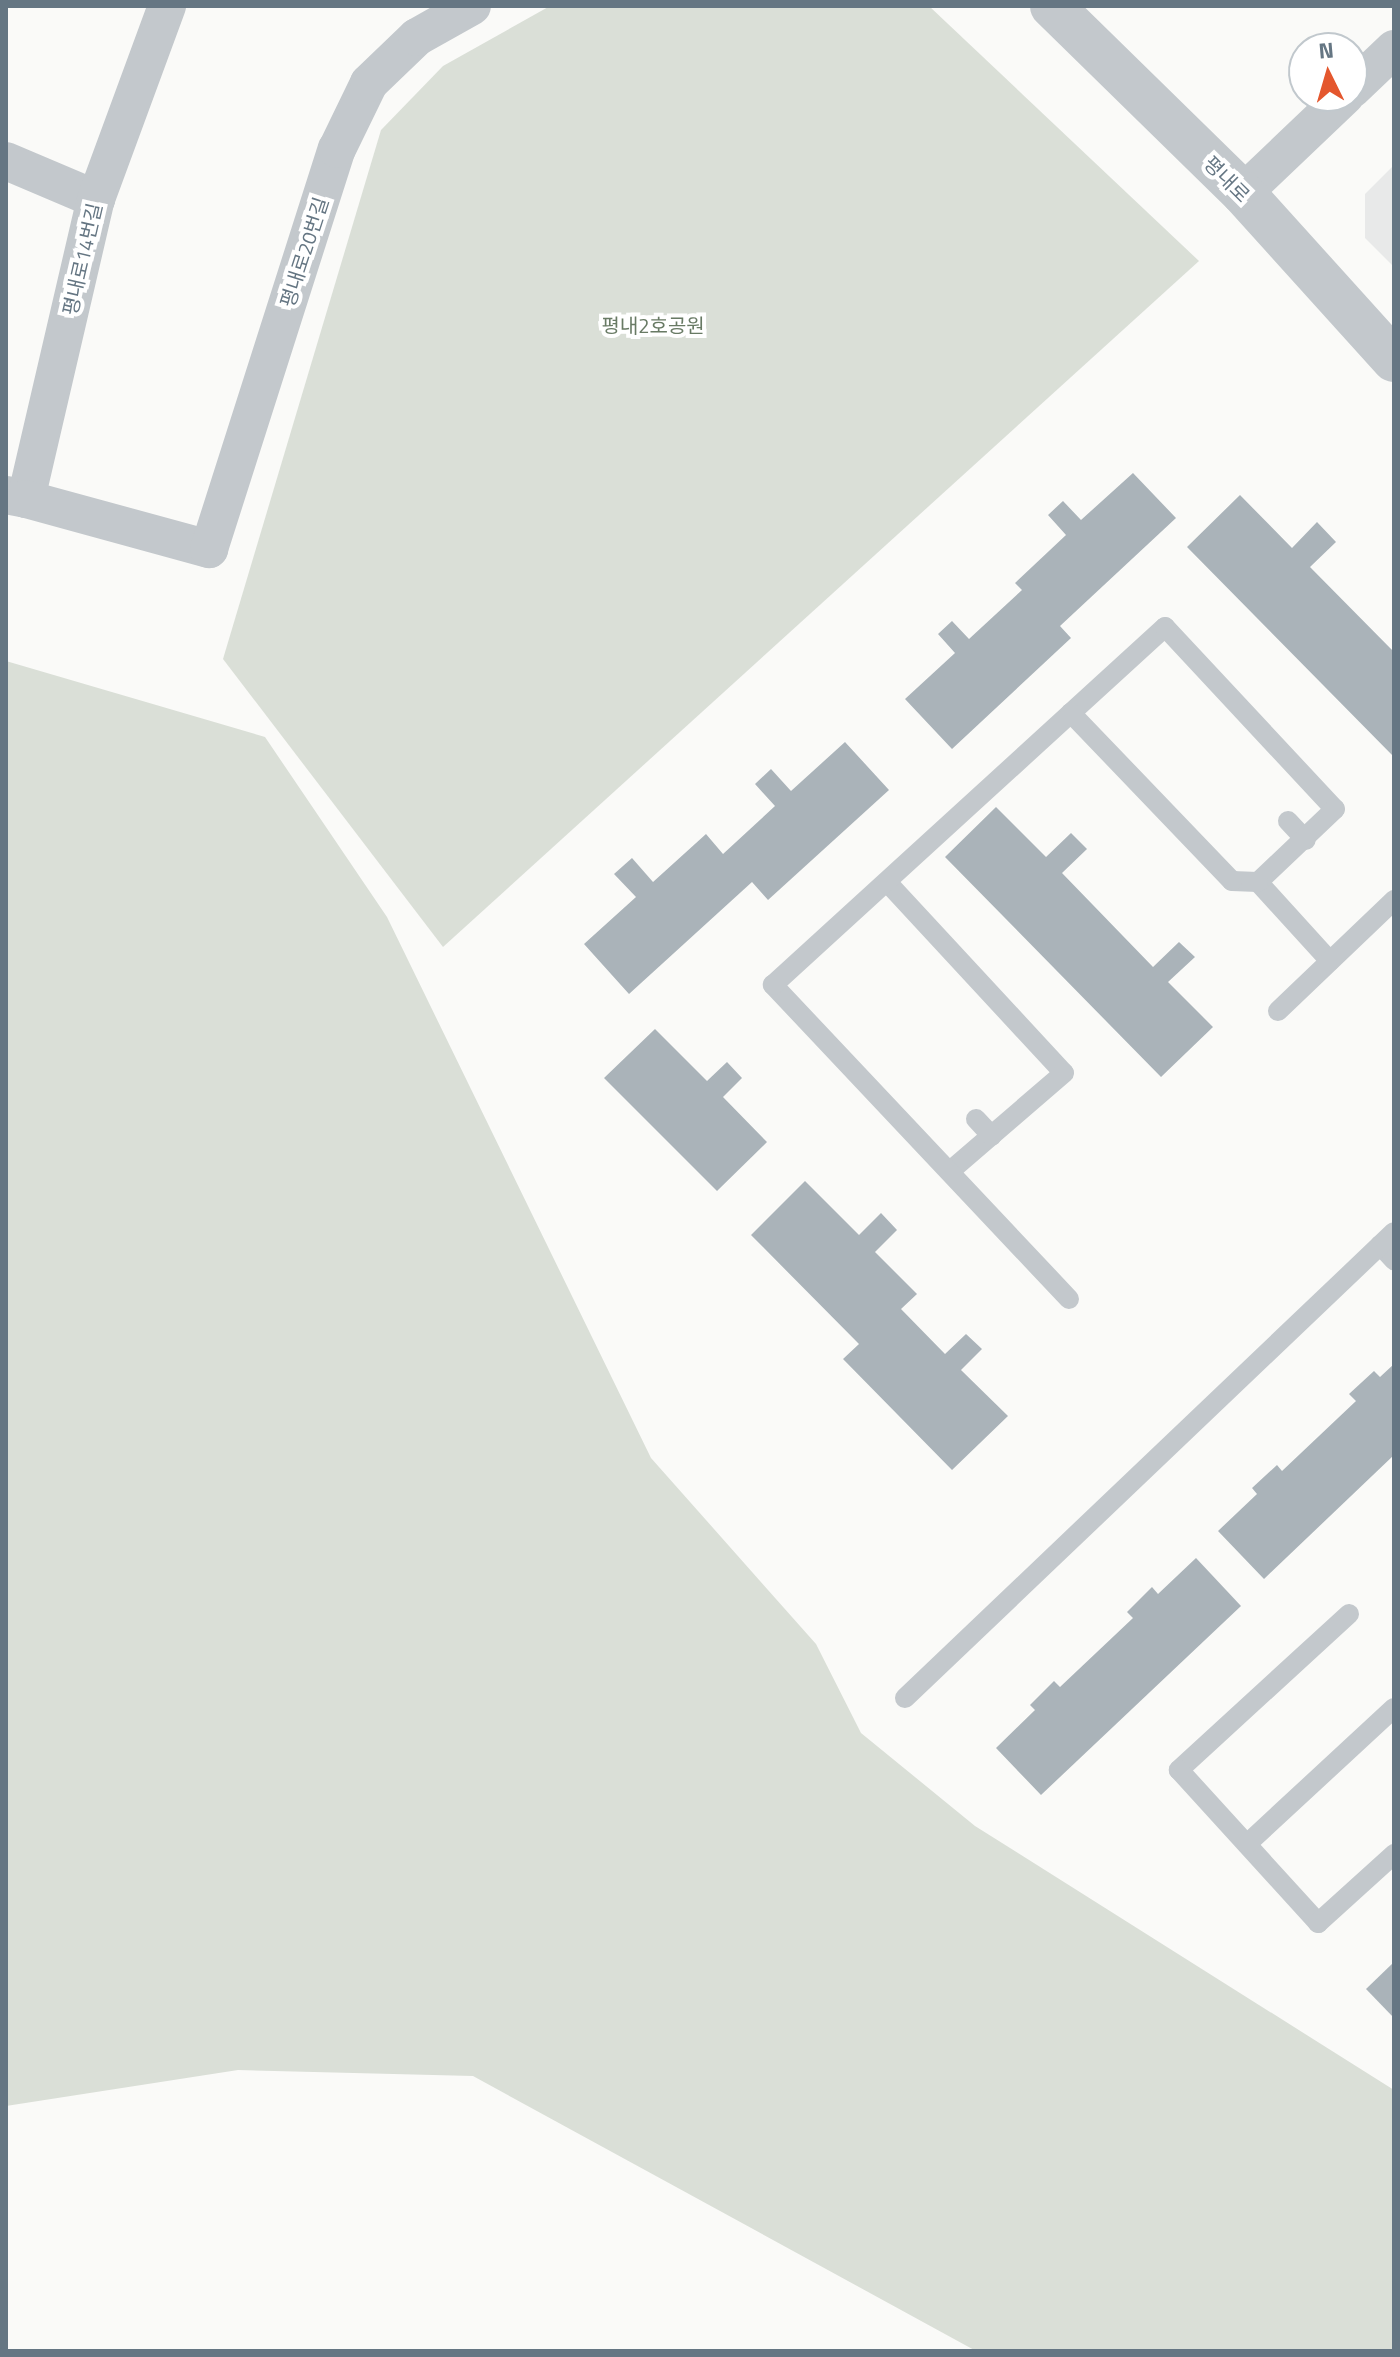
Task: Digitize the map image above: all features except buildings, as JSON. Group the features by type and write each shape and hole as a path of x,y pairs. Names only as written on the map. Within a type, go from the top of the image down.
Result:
{"street":[{"name":"평내로14번길","path":"16,497 96,199 167,6"},
{"name":"평내로20번길","path":"16,497 209,549 337,149 369,83 417,37 472,6"},
{"name":"평내로","path":"1052,6 1243,193 1394,360"},
{"path":"1368,74 1394,49"},
{"path":"1243,193 1328,112"},
{"path":"6,161 96,199"}],"lane":[{"path":"1069,1299 773,985 1165,627 1335,809 1306,840 1258,882 1232,881 1071,713"},
{"path":"1288,821 1306,840"},
{"path":"887,882 1064,1073 950,1171"},
{"path":"1258,882 1330,961"},
{"path":"1278,1011 1394,900"},
{"path":"976,1119 992,1136"},
{"path":"905,1698 1389,1246"},
{"path":"1349,1614 1179,1770 1318,1923 1394,1854"},
{"path":"1247,1844 1394,1708"}],"shaded area":[{"path":"1394,165 1394,267 1365,238 1365,194"}],"green space":[{"name":"평내2호공원","path":"550,6 929,6 1199,261 443,947 223,659 381,130 443,66"},
{"path":"6,661 265,737 387,917 651,1458 816,1644 861,1733 975,1826 1394,2090 1394,2351 976,2351 473,2076 238,2070 6,2106"}]}
